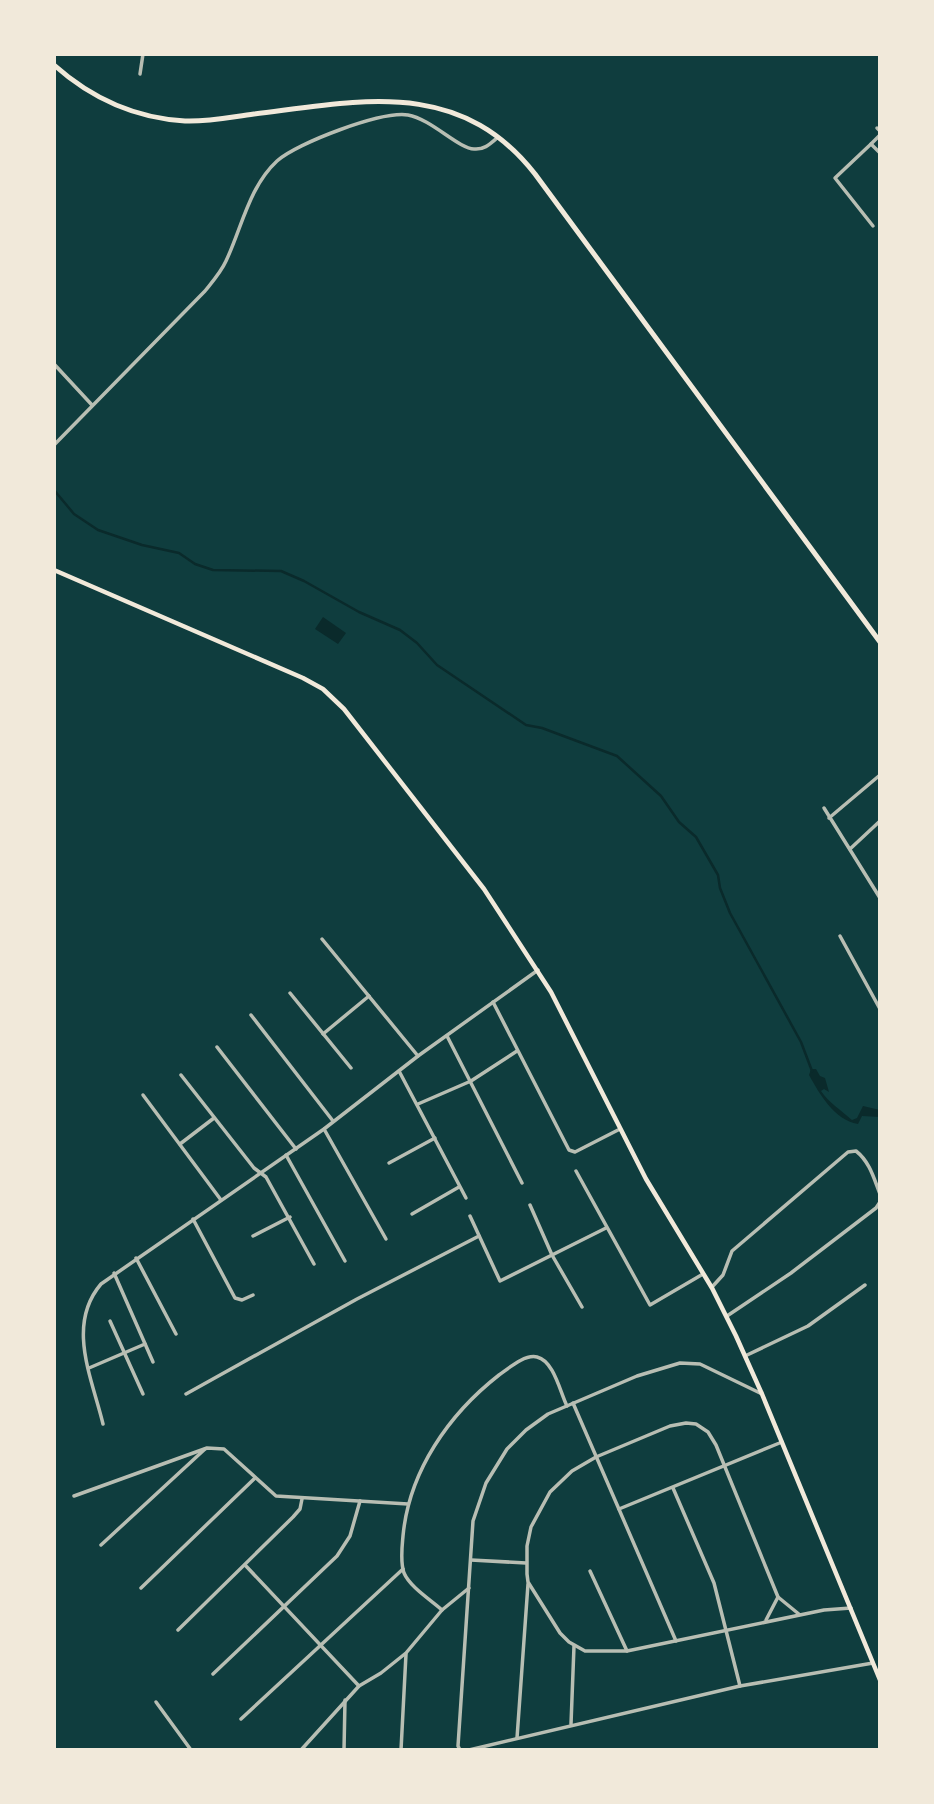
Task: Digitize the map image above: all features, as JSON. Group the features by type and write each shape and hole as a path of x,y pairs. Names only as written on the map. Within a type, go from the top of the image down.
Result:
{"main road":[{"path":"54,65 86,90 113,104 164,119 202,121 334,104 398,101 451,111 476,122 499,137 535,174 880,642"},
{"path":"54,570 310,681 331,695 467,866 538,970 569,1025 620,1129 678,1235 727,1316 880,1680"}],"street":[{"path":"140,74 143,54"},
{"path":"54,445 214,279 227,259 258,185 271,168 290,152 310,141 396,115 424,120 468,149 481,149 499,137"},
{"path":"873,226 835,178 871,144 879,131"},
{"path":"871,144 880,153"},
{"path":"54,364 92,405"},
{"path":"829,818 880,775"},
{"path":"824,808 879,895"},
{"path":"850,849 880,821"},
{"path":"840,936 880,1009"},
{"path":"321,939 418,1056"},
{"path":"103,1424 82,1337 84,1314 95,1290 114,1273 324,1129 418,1056 538,970"},
{"path":"290,993 351,1068"},
{"path":"323,1034 369,996"},
{"path":"493,1002 570,1151 575,1152 620,1129"},
{"path":"251,1015 333,1122"},
{"path":"447,1036 522,1183"},
{"path":"217,1047 296,1149"},
{"path":"418,1104 471,1081 517,1051"},
{"path":"399,1071 466,1198"},
{"path":"181,1074 254,1168 266,1177 314,1264"},
{"path":"143,1095 221,1200"},
{"path":"180,1144 214,1117"},
{"path":"324,1129 386,1240"},
{"path":"389,1163 435,1138"},
{"path":"712,1288 723,1275 732,1251 848,1152 853,1150 859,1153 867,1163 880,1195"},
{"path":"286,1155 345,1261"},
{"path":"576,1171 650,1305 703,1274"},
{"path":"412,1214 460,1187"},
{"path":"727,1316 791,1273 876,1209 880,1202"},
{"path":"530,1205 552,1255 582,1307"},
{"path":"470,1216 500,1281 606,1228"},
{"path":"253,1236 290,1217"},
{"path":"193,1219 235,1298 240,1300 253,1295"},
{"path":"186,1394 357,1299 479,1236"},
{"path":"136,1258 176,1334"},
{"path":"114,1273 153,1362"},
{"path":"745,1356 808,1326 865,1285"},
{"path":"110,1321 143,1394"},
{"path":"89,1368 145,1343"},
{"path":"442,1610 407,1579 403,1569 404,1530 409,1504 424,1464 438,1440 487,1385 530,1356 545,1361 566,1406"},
{"path":"460,1749 473,1521 492,1471 507,1449 526,1430 548,1414 637,1376 685,1363 700,1364 762,1394"},
{"path":"573,1403 676,1641"},
{"path":"517,1738 528,1582 526,1563 531,1527 544,1500 564,1477 596,1457 662,1429 692,1423 701,1426 711,1436 725,1467 778,1597 800,1615"},
{"path":"619,1509 782,1442"},
{"path":"74,1496 207,1448 224,1449 276,1496 409,1504"},
{"path":"101,1545 207,1448"},
{"path":"141,1588 255,1478"},
{"path":"673,1488 714,1583 740,1686"},
{"path":"178,1630 298,1512 302,1499"},
{"path":"213,1674 337,1556 350,1536 360,1500"},
{"path":"471,1560 526,1563"},
{"path":"245,1565 359,1686"},
{"path":"241,1719 403,1569"},
{"path":"590,1571 627,1651"},
{"path":"528,1582 560,1633 574,1646 591,1652 627,1651 766,1621 852,1608"},
{"path":"301,1750 359,1686 406,1653 442,1610 469,1588"},
{"path":"766,1621 778,1597"},
{"path":"572,1724 574,1646"},
{"path":"401,1750 406,1653"},
{"path":"469,1750 740,1686 873,1662"},
{"path":"344,1750 345,1700"},
{"path":"156,1702 191,1750"}],"water":[{"path":"323,617 346,633 338,644 315,629"},
{"path":"811,1069 816,1069 820,1076 825,1078 829,1092 824,1089 821,1091 824,1095 852,1120 857,1118 863,1106 880,1110 880,1117 862,1116 858,1124 842,1117 828,1105 818,1090 809,1075"}],"waterway":[{"path":"54,490 74,514 98,530 142,545 179,553 195,564 213,570 281,571 304,581 359,612 400,630 417,643 437,665 526,725 542,728 617,756 661,796 679,822 696,837 718,875 730,913 801,1042 812,1071"}]}
